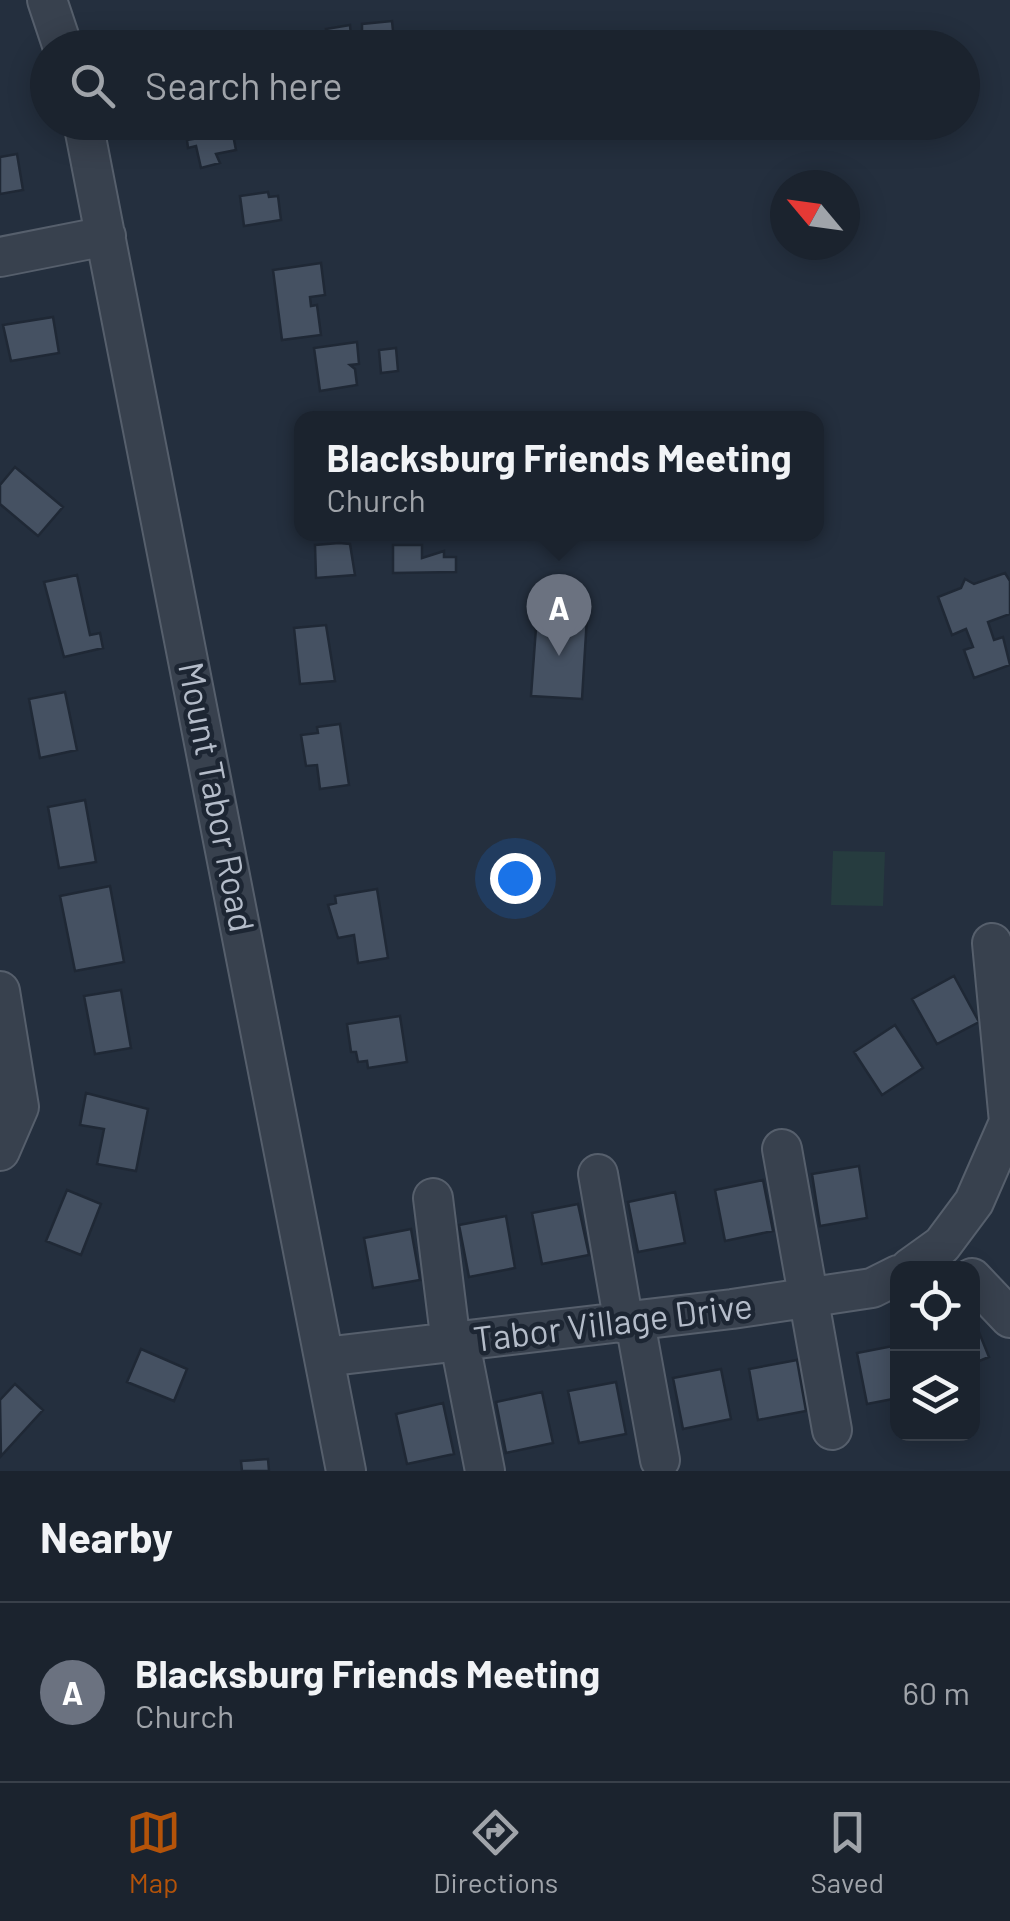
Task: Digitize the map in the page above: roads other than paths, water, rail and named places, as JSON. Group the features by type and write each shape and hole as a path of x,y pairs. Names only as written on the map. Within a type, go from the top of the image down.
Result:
{"street":[{"path":"47,0 57,30"},
{"name":"Mount Tabor Road","path":"87,140 346,1471"},
{"path":"0,257 106,236"},
{"path":"953,1257 1010,1122 992,942"},
{"path":"0,991 19,1107 0,1150"},
{"path":"782,1149 832,1430"},
{"path":"598,1174 660,1460"},
{"path":"433,1198 456,1343 485,1471"},
{"name":"Tabor Village Drive","path":"324,1357 629,1323 872,1288 890,1279"},
{"path":"980,1286 1010,1318"}],"place":[{"name":"Blacksburg Friends Meeting","path":"559,656"}]}
